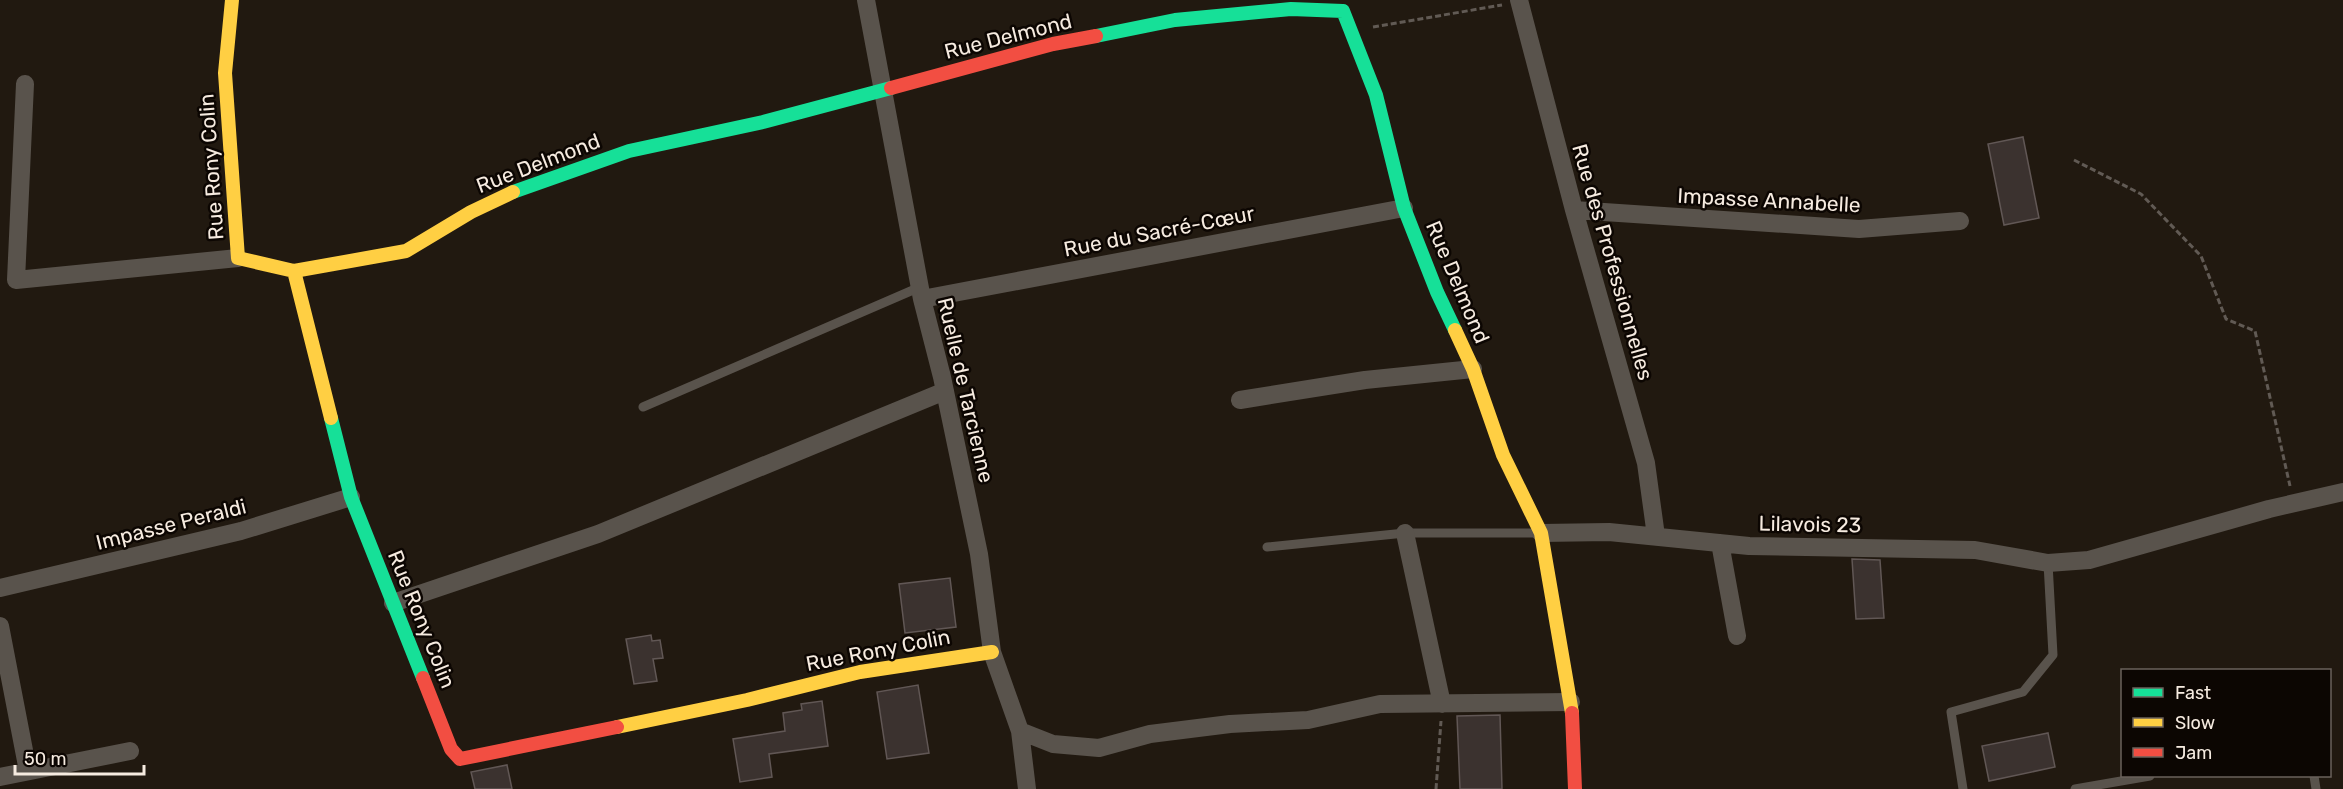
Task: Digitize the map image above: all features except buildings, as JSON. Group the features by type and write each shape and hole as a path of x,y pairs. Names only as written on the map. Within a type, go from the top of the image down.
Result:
{"street":[{"name":"Rue Rony Colin","path":"232,0 225,73 238,258 294,271 351,498 451,748 460,759 747,700 860,672 993,652"},
{"name":"Ruelle de Tarcienne","path":"866,0 921,293 945,391 979,554 993,652 1020,731 1027,789"},
{"name":"Rue des Professionnelles","path":"1519,1 1574,210 1646,462 1656,536"},
{"name":"Rue Delmond","path":"294,271 406,251 471,212 525,186 629,151 763,122 1053,44 1175,20 1291,9 1342,11 1376,95 1404,208 1437,292 1473,369 1503,455 1540,533 1571,702 1575,789"},
{"path":"25,84 16,280 238,258"},
{"name":"Rue du Sacré-Cœur","path":"921,293 1404,208"},
{"name":"Impasse Annabelle","path":"1574,210 1859,229 1960,221"},
{"path":"1240,400 1365,380 1473,369"},
{"path":"393,603 598,534 945,391"},
{"name":"Lilavois 23","path":"1540,533 1609,532 1749,546 1975,550 2048,563 2088,560 2294,503 2343,493"},
{"name":"Impasse Peraldi","path":"0,588 241,531 351,498"},
{"path":"1405,533 1442,704"},
{"path":"1720,543 1737,636"},
{"path":"0,626 28,771"},
{"path":"1020,731 1053,744 1099,748 1150,734 1230,724 1308,720 1380,705 1571,702"},
{"path":"0,777 130,751"}],"lane":[{"name":"Rue du Sacré-Cœur","path":"643,407 921,293"},
{"name":"Lilavois 23","path":"1267,547 1405,533 1540,533"},
{"path":"1962,789 1950,712 2023,692 2052,655 2048,563"},
{"path":"2075,789 2144,777"}],"path":[{"path":"1350,30 1519,1"},
{"path":"2074,160 2141,194 2201,256 2226,319 2255,331 2294,503"},
{"path":"1436,789 1442,704"}],"traffic: fast":[{"path":"1096,36 1175,20 1291,9 1343,11 1376,95 1404,208 1437,292 1455,330"},
{"path":"513,192 629,151 763,122 891,88"},
{"path":"331,418 351,497 423,678"}],"traffic: slow":[{"path":"232,0 225,73 238,258 294,271 331,418"},
{"path":"294,271 406,251 471,212 513,192"},
{"path":"1455,330 1473,369 1503,455 1541,533 1572,713"},
{"path":"617,727 747,700 860,672 992,652"}],"traffic: jam":[{"path":"891,88 1053,44 1096,36"},
{"path":"423,678 451,749 460,759 617,727"},
{"path":"1572,713 1575,789"}]}
